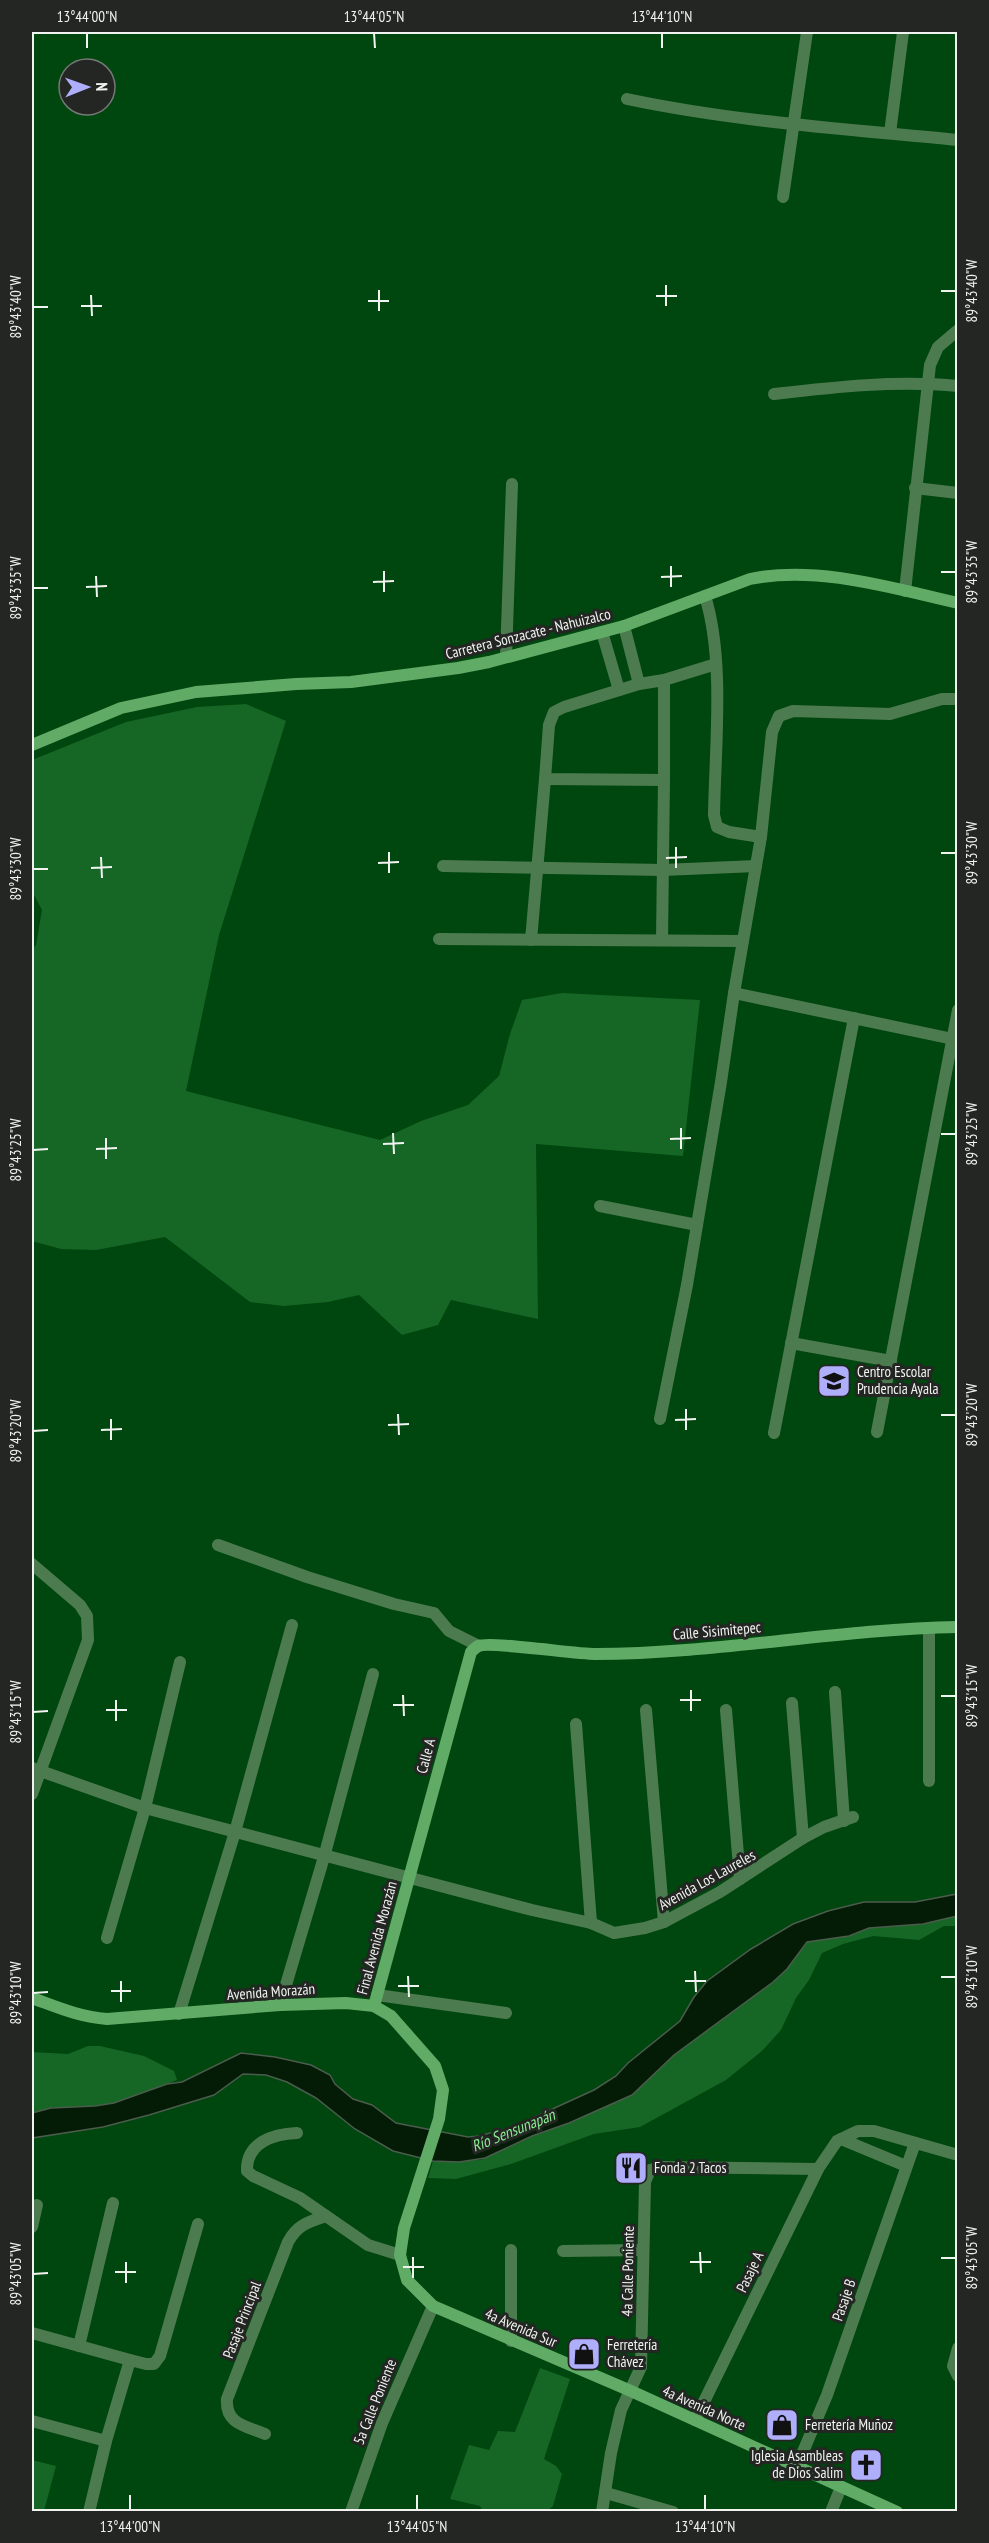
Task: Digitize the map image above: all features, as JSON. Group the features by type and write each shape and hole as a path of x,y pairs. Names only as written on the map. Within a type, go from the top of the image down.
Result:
{"street":[{"path":"783,197 807,32"},
{"path":"890,133 903,32"},
{"path":"627,99 793,125 957,140"},
{"path":"905,591 930,364 938,347 957,330"},
{"path":"774,394 853,385 928,383 957,386"},
{"path":"506,657 512,484"},
{"path":"915,488 957,493"},
{"name":"Carretera Sonzacate - Nahuizalco","path":"32,745 121,708 196,692 359,681 458,668 624,626 750,579 785,573 827,577 957,603"},
{"path":"705,596 711,613 716,664 714,815 717,827 760,837"},
{"path":"624,626 639,684"},
{"path":"602,632 619,690"},
{"path":"531,940 549,725 554,712 639,684 664,680 716,664"},
{"path":"662,940 664,680"},
{"path":"660,1419 697,1225 756,866 772,732 779,716 793,711 890,714 942,699 957,699"},
{"path":"545,779 664,780"},
{"path":"442,866 663,870 756,866"},
{"path":"439,939 743,941"},
{"path":"734,993 953,1039"},
{"path":"877,1432 957,1010"},
{"path":"774,1433 854,1018"},
{"path":"600,1206 697,1225"},
{"path":"791,1343 891,1361"},
{"path":"218,1545 307,1577 394,1604 435,1613 450,1631 479,1646"},
{"path":"32,1564 80,1605 87,1616 88,1640 36,1770 32,1794"},
{"path":"180,2014 235,1832 292,1624"},
{"name":"Calle Sisimitepec","path":"479,1646 563,1653 637,1653 957,1627"},
{"path":"929,1628 929,1780"},
{"name":"Calle A","path":"408,1878 471,1652 479,1646"},
{"path":"106,1938 145,1808 180,1662"},
{"path":"280,2005 324,1857 373,1674"},
{"name":"Avenida Los Laureles","path":"36,1770 145,1808 324,1857 591,1923 614,1933 664,1922 720,1892 771,1861 803,1838 849,1819 835,1692"},
{"path":"792,1703 803,1838"},
{"path":"646,1710 664,1922"},
{"path":"726,1710 740,1879"},
{"path":"576,1724 591,1923"},
{"name":"Final Avenida Morazán","path":"375,2000 408,1878"},
{"name":"Avenida Morazán","path":"32,1998 86,2017 107,2019 375,2000 392,2016 435,2066 443,2090 439,2120 404,2228 400,2255"},
{"path":"375,2000 506,2013"},
{"path":"839,2140 858,2131 874,2131 957,2155"},
{"path":"297,2133 280,2134 259,2143 247,2163 247,2171 300,2198 368,2246 400,2255 407,2280 433,2306"},
{"path":"839,2140 906,2166"},
{"name":"Pasaje A","path":"695,2420 818,2169 839,2140"},
{"name":"Pasaje B","path":"797,2466 827,2395 915,2143"},
{"name":"4a Calle Poniente","path":"602,2511 611,2453 621,2410 640,2367 645,2182 650,2170 661,2167 818,2169"},
{"path":"79,2346 113,2203"},
{"path":"32,2227 37,2205"},
{"name":"Pasaje Principal","path":"265,2434 230,2418 226,2410 227,2399 294,2230 304,2223 326,2217"},
{"path":"32,2333 130,2361 154,2364 160,2356 198,2224"},
{"path":"510,2340 511,2250"},
{"path":"563,2251 643,2250"},
{"name":"4a Avenida Sur","path":"433,2306 631,2391"},
{"name":"5a Calle Poniente","path":"351,2511 382,2423 433,2306"},
{"path":"957,2348 953,2366 957,2376"},
{"path":"89,2511 106,2441 130,2361"},
{"name":"4a Avenida Norte","path":"631,2391 897,2511"},
{"path":"32,2421 106,2441"},
{"path":"831,2511 841,2487"},
{"path":"606,2493 674,2511"}],"green space":[{"path":"32,32 957,32 957,2511 32,2512"},
{"path":"246,704 286,721 219,935 186,1091 380,1140 421,1121 468,1105 499,1076 522,1000 562,993 700,1000 683,1156 536,1144 538,1319 451,1300 438,1325 402,1335 359,1295 328,1302 284,1306 250,1302 165,1237 96,1250 61,1249 32,1241 32,950 36,945 42,910 32,891 32,760 126,722 197,707"},
{"path":"957,1916 957,1926 944,1926 919,1940 873,1936 843,1944 822,1953 781,2030 762,2051 726,2080 640,2127 594,2134 511,2164 456,2179 428,2178 433,2161 481,2160 532,2136 569,2123 632,2095 674,2055 785,1971 807,1942 849,1936 869,1928 922,1924"},
{"path":"88,2046 100,2046 144,2056 174,2071 177,2080 117,2102 32,2113 32,2052 68,2054"},
{"path":"540,2368 570,2379 544,2459 556,2466 562,2474 553,2506 547,2511 483,2511 480,2506 450,2499 469,2445 489,2450 498,2431 515,2432"},
{"path":"32,2460 56,2466 44,2511 32,2511"}],"water":[{"name":"Río Sensunapán","path":"957,1894 957,1916 923,1924 869,1928 849,1936 807,1942 787,1969 773,1982 674,2055 632,2095 485,2158 459,2162 433,2161 393,2151 355,2129 316,2098 287,2082 266,2075 243,2074 214,2095 149,2115 103,2127 32,2138 32,2113 51,2108 114,2103 167,2084 182,2082 241,2053 275,2057 311,2065 330,2075 335,2084 353,2099 372,2105 396,2123 468,2137 479,2136 513,2127 594,2090 616,2076 628,2063 680,2021 694,1997 707,1981 751,1949 793,1924 828,1911 864,1902 915,1902"}],"place":[{"name":"Centro Escolar Prudencia Ayala","path":"834,1381"},
{"name":"Fonda 2 Tacos","path":"631,2168"},
{"name":"Ferretería Chávez","path":"584,2354"},
{"name":"Ferretería Muñoz","path":"782,2425"},
{"name":"Iglesia Asambleas de Dios Salim","path":"866,2465"}]}
